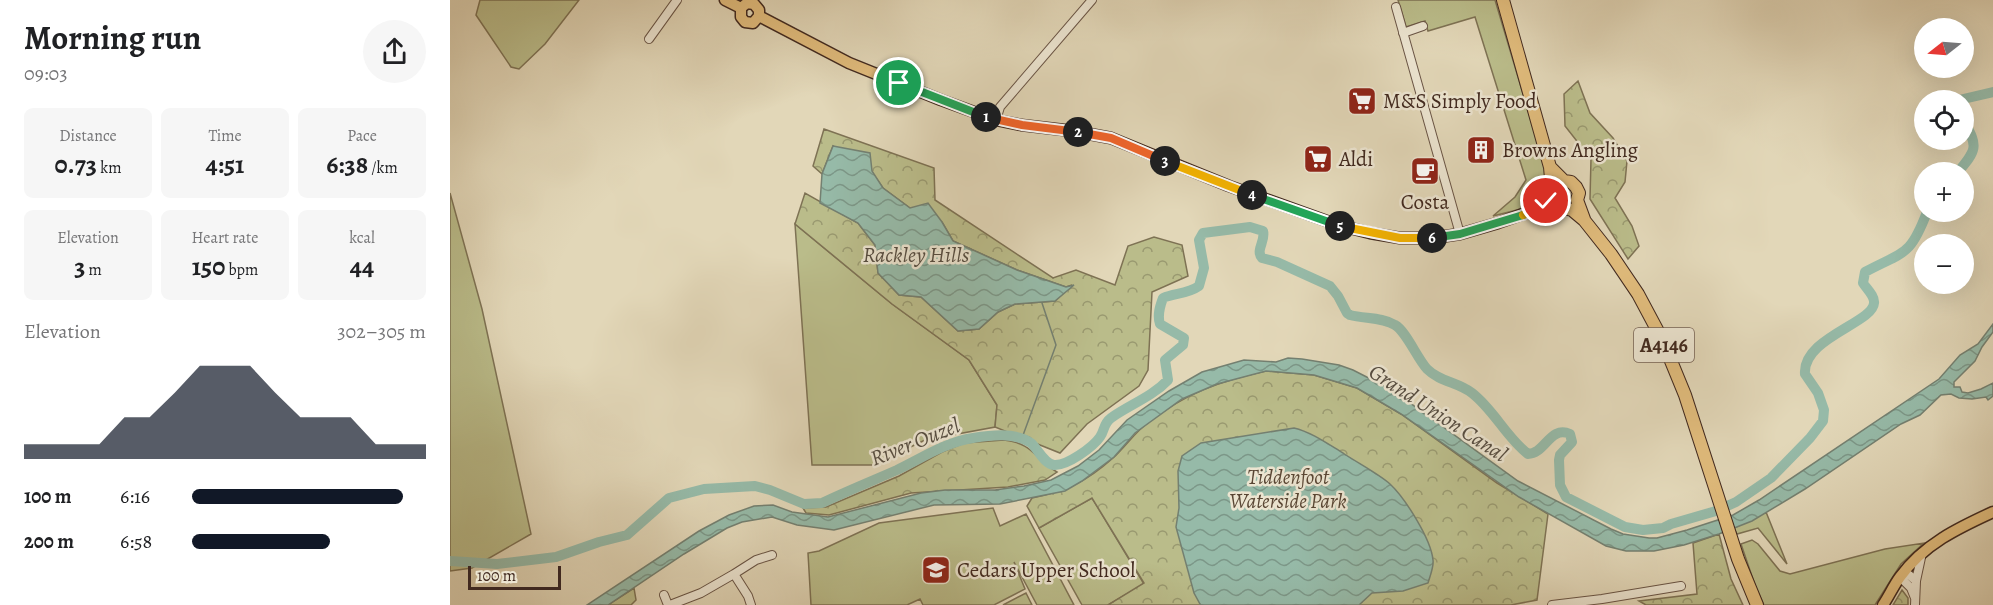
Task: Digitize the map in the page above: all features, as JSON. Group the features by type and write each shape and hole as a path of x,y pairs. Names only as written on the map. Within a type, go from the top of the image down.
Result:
{"highway":[{"name":"A4146","path":"1503,0 1551,167 1557,199 1584,220 1611,254 1638,294 1662,339 1685,395 1738,559 1757,605"},
{"name":"A4146","path":"1551,167 1564,181 1571,182 1576,187 1579,192 1577,200 1584,220"},
{"path":"1564,181 1558,183 1557,199 1572,206 1577,200"}],"main road":[{"path":"724,0 741,8"},
{"path":"755,2 759,16 753,22 745,22 741,17 741,8 747,3 755,2"},
{"path":"759,16 849,63 996,120 1111,138 1228,186 1321,220 1359,231 1400,238 1433,238 1460,234 1540,208 1557,199"},
{"path":"1883,605 1901,575 1922,552 1942,537 1993,512"}],"street":[{"path":"649,39 677,0"},
{"path":"996,120 1000,107 1092,0"},
{"path":"1396,7 1460,234"},
{"path":"1403,33 1423,26"},
{"path":"1915,602 1916,580 1922,552"},
{"path":"664,595 669,605 701,593 756,560 772,555"},
{"path":"734,574 751,605"},
{"path":"1915,602 1911,588 1901,575 1908,574 1916,580"},
{"path":"1552,605 1681,586"}],"green space":[{"path":"480,0 579,0 545,44 519,69 511,67 476,15"},
{"path":"1398,0 1495,0 1546,171 1547,186 1542,198 1525,208 1493,216 1515,197 1526,180 1475,17 1428,31 1425,21 1406,27"},
{"path":"1578,81 1590,113 1613,138 1627,161 1625,182 1615,198 1632,226 1639,246 1628,259 1590,199 1591,159 1565,126 1564,94"},
{"path":"824,129 934,168 935,200 1053,278 1076,270 1115,285 1128,246 1154,237 1182,245 1188,276 1152,292 1148,370 1139,386 1087,424 1060,453 995,427 997,405 969,360 892,304 795,224 805,193 858,223 875,245 878,273 899,295 921,297 958,331 979,329 998,312 1015,304 1055,301 1072,285 1066,287 1017,270 953,241 942,222 910,208 883,188 871,171 833,146 822,174 813,166"},
{"path":"450,193 482,309 531,534 472,568 450,571"},
{"path":"795,224 892,304 969,360 997,405 995,427 925,440 873,465 812,465"},
{"name":"Tiddenfoot Waterside Park","path":"1266,371 1314,375 1357,388 1401,414 1497,483 1548,514 1537,600 1511,605 1108,605 1144,583 1092,498 1039,528 1027,506 1032,498 1066,489 1094,473 1113,458 1144,426 1176,403 1204,389"},
{"path":"1004,440 1028,448 1057,472 1045,480 1008,487 911,493 829,515 806,513 803,508 826,507 899,476 942,452 964,443"},
{"path":"1092,498 1144,584 1108,605 1082,605 1039,528"},
{"name":"Cedars Upper School","path":"993,508 1000,526 1026,514 1074,605 1037,605 1014,562 1025,589 994,605 923,605 920,599 907,605 811,605 808,553 819,551 879,523"},
{"path":"1766,512 1787,564 1758,528 1737,534 1734,528"},
{"path":"1719,534 1731,579 1743,605 1646,605 1639,601 1697,594 1693,543"},
{"path":"1752,540 1780,571 1790,574 1885,549 1924,543 1901,564 1875,605 1764,605 1741,544"},
{"path":"634,588 636,600 631,605 608,605"},
{"path":"1902,590 1908,598 1908,605 1893,605"},
{"path":"1026,593 1032,605 1003,605"}],"water":[{"name":"Rackley Hills","path":"833,146 870,153 872,171 883,188 910,208 928,203 953,241 1017,270 1066,287 1074,285 1055,301 1015,304 998,312 979,329 958,331 921,297 899,295 878,273 875,245 858,223 820,203 822,174"},
{"path":"1993,324 1993,332 1975,361 1954,382 1954,387 1960,387 1962,392 1968,393 1993,383 1993,396 1988,400 1986,397 1972,399 1959,398 1951,394 1941,395 1920,415 1901,424 1805,489 1752,521 1684,545 1654,551 1626,551 1606,546 1519,497 1401,414 1357,388 1314,375 1266,371 1217,384 1182,399 1135,433 1114,457 1065,491 1000,504 934,505 834,530 797,525 772,517 742,522 727,528 684,554 608,605 587,605 699,531 729,515 754,506 773,505 792,512 828,517 921,493 945,490 995,490 1051,480 1078,466 1099,450 1127,420 1169,391 1202,372 1244,360 1276,362 1288,358 1302,359 1339,365 1353,370 1392,390 1518,481 1623,534 1657,538 1733,515 1759,500 1939,379 1960,355 1978,344"},
{"path":"1294,428 1313,435 1380,476 1396,490 1428,541 1433,566 1428,583 1403,591 1372,593 1359,605 1200,604 1194,593 1176,527 1179,508 1178,471 1182,456 1201,443"}],"waterway":[{"name":"River Ouzel","path":"1974,96 1993,92"},
{"name":"River Ouzel","path":"1966,162 1973,150"},
{"name":"River Ouzel","path":"450,561 497,564 556,557 627,535 669,498 704,489 755,486 804,504 822,503 944,447 973,438 995,435 1018,437 1031,443 1050,464 1066,462 1086,451 1097,441 1111,418 1155,391 1168,380 1165,360 1183,345 1184,338 1160,324 1160,307 1163,298 1190,291 1199,286 1204,268 1199,240 1203,233 1250,227 1263,231 1260,252 1262,258 1277,262 1330,286 1350,315 1395,325 1427,369 1438,377 1472,393 1528,454 1539,450 1557,433 1570,434 1572,442 1560,455 1559,460 1560,485 1566,497 1625,527 1643,530 1663,528 1736,502 1771,478 1810,438 1823,421 1824,410 1818,393 1805,374 1807,361 1825,341 1871,310 1874,300 1863,283 1865,272 1904,251 1916,237 1923,222"},
{"path":"1022,438 1056,345 1042,303"}],"place":[{"name":"M&S Simply Food","path":"1362,101"},
{"name":"Browns Angling","path":"1481,150"},
{"name":"Aldi","path":"1318,159"},
{"name":"Costa","path":"1425,171"},
{"name":"Cedars Upper School","path":"936,570"}],"route":[{"path":"899,83 996,120 1111,138 1228,186 1321,220 1370,233 1400,238 1433,238 1460,234 1517,217 1540,208 1546,201"}],"water label":[{"name":"Grand Union Canal","path":"1438,413"}]}
